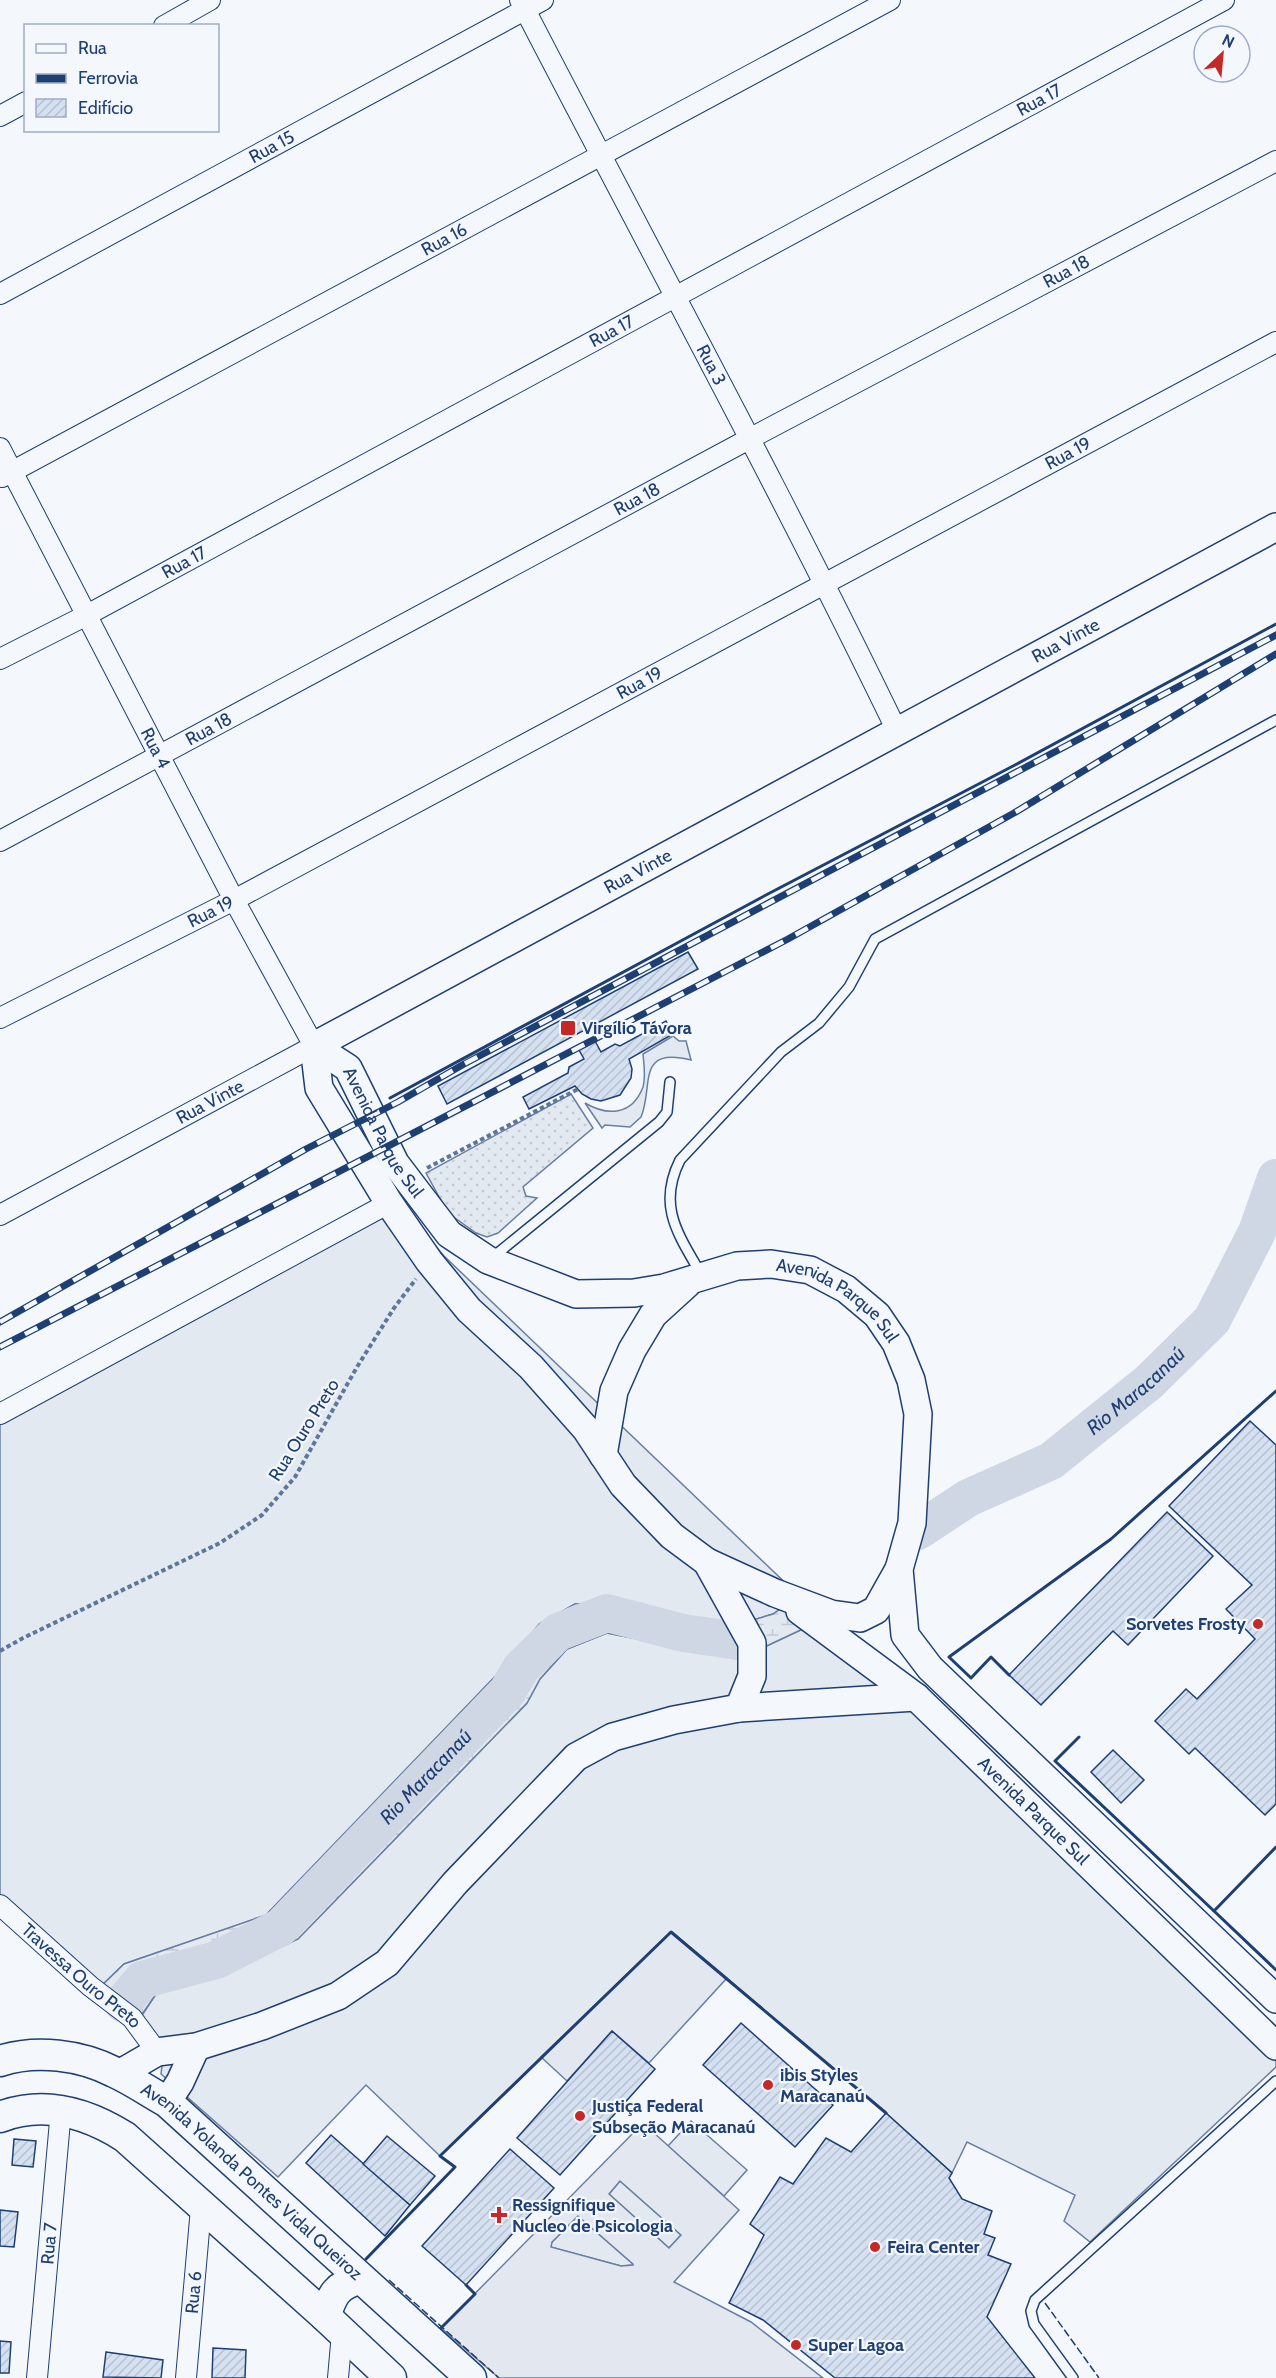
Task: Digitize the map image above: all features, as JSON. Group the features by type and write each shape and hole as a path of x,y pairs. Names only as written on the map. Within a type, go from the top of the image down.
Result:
{"main road":[{"name":"Avenida Yolanda Pontes Vidal Queiroz","path":"0,2061 34,2055 57,2056 88,2063 118,2074 167,2102 471,2378"},
{"path":"0,2116 36,2108 61,2110 104,2124 125,2137 391,2378"},
{"path":"324,2316 321,2290 333,2277 349,2269"}],"street":[{"path":"168,24 210,0"},
{"name":"Rua 15","path":"0,294 523,5 543,0"},
{"name":"Rua 16","path":"6,475 890,0"},
{"name":"Rua 17","path":"0,660 1224,0"},
{"name":"Rua 3","path":"523,5 600,156 676,296 825,582 898,733"},
{"path":"0,116 24,103"},
{"name":"Rua 18","path":"0,841 749,439 1276,161"},
{"name":"Rua 19","path":"0,1018 234,900 1276,342"},
{"name":"Rua 4","path":"0,448 6,475 87,615 234,900 314,1046"},
{"name":"Rua Vinte","path":"0,1215 898,733 1276,527"},
{"name":"Avenida Parque Sul","path":"314,1046 348,1068 395,1163 449,1234 488,1260 576,1294 634,1293 664,1288 737,1266 771,1264 810,1270 846,1289 877,1316 896,1343 911,1380 918,1414 912,1523 899,1569 876,1610 860,1618 831,1614 775,1593 707,1562 672,1536 623,1485 586,1429 531,1367 469,1310 429,1261 389,1203 319,1088 314,1046"},
{"path":"0,1414 389,1203"},
{"path":"603,1455 614,1391 632,1350 654,1315 698,1277"},
{"path":"707,1562 752,1643 752,1676 739,1708"},
{"name":"Avenida Parque Sul","path":"899,1569 905,1635 930,1668 1276,1999"},
{"name":"Avenida Parque Sul","path":"775,1593 916,1697 1276,2046"},
{"path":"118,2074 157,2052 196,2047 262,2026 338,1996 387,1963 455,1883 576,1757 614,1737 674,1720 739,1708 916,1697"},
{"name":"Travessa Ouro Preto","path":"0,1905 90,1986 132,2018 157,2052"},
{"path":"167,2102 180,2082 196,2047"},
{"name":"Rua 7","path":"37,2378 61,2110"},
{"name":"Rua 6","path":"186,2378 201,2208"},
{"path":"324,2316 338,2378"}],"lane":[{"path":"698,1277 673,1224 669,1201 672,1176 680,1160 781,1052 819,1023 849,987 875,939 1276,720"},
{"path":"488,1260 659,1122 667,1112 670,1082"},
{"path":"1073,2378 1034,2324 1031,2311 1035,2300 1276,2081"}],"path":[{"path":"437,1163 578,1089"},
{"name":"Rua Ouro Preto","path":"0,1651 34,1632 220,1544 262,1515 295,1477 388,1318 429,1261"}],"green space":[{"path":"673,1036 679,1041 686,1041 691,1060 673,1057 661,1059 654,1064 650,1072 641,1117 630,1127 605,1125 602,1128 585,1103 610,1111 618,1111 632,1104 644,1083 643,1054"},
{"path":"571,1094 593,1128 523,1187 526,1196 537,1198 498,1233 487,1237 476,1233 448,1213 426,1173"},
{"path":"398,1202 444,1256 799,1596 773,1614 733,1626 617,1602 575,1604 540,1624 509,1662 266,1915 124,1964 89,1998 0,1916 0,1414"},
{"path":"799,1596 824,1619 739,1659 607,1633 567,1649 540,1679 527,1703 298,1939 223,1974 158,1991 132,2029 89,1998 124,1964 266,1915 509,1662 539,1624 575,1604 617,1602 733,1626 773,1614"},
{"path":"824,1619 1276,2053 1276,2067 1090,2242 1064,2221 1075,2195 967,2142 952,2173 886,2113 672,1932 440,2156 366,2085 278,2177 161,2074 164,2050 133,2029 158,1991 223,1974 298,1939 527,1703 540,1679 567,1649 607,1633 739,1659"},
{"path":"691,2121 747,2170 724,2196 668,2146"},
{"path":"620,2181 681,2235 669,2248 609,2194"},
{"path":"578,2216 634,2265 621,2266 550,2247 552,2242"}],"shaded area":[{"path":"671,1932 727,1978 649,2063 612,2031 567,2081 541,2057"},
{"path":"643,2123 739,2210 674,2282 751,2322 823,2378 499,2378 441,2328","holes":["620,2181 681,2235 669,2248 609,2194","578,2216 633,2264 633,2265 621,2266 551,2247 552,2242"]}],"building":[{"name":"Virgílio Távora","path":"688,952 698,969 447,1104 438,1086"},
{"path":"666,1021 673,1034 629,1059 632,1069 631,1078 620,1095 601,1101 591,1099 575,1086 529,1109 523,1097 568,1073 569,1067 584,1059 579,1050 595,1041 601,1052 615,1044 620,1046"},
{"name":"Sorvetes Frosty","path":"1250,1421 1276,1445 1276,1804 1265,1815 1195,1748 1189,1754 1155,1721 1186,1689 1197,1699 1255,1639 1226,1609 1252,1585 1169,1506"},
{"name":"Sorvetes Frosty","path":"1167,1512 1213,1556 1128,1645 1113,1631 1041,1705 1009,1675"},
{"path":"1113,1750 1144,1780 1121,1803 1091,1772"},
{"name":"ibis Styles Maracanaú","path":"741,2023 833,2105 795,2147 703,2065"},
{"path":"612,2031 655,2069 560,2175 517,2138"},
{"name":"Feira Center","path":"886,2113 952,2173 949,2178 962,2199 992,2211 984,2234 995,2238 988,2255 1011,2264 987,2317 1035,2378 835,2378 763,2320 729,2303 764,2235 750,2224 780,2177 793,2184 826,2138 851,2152"},
{"path":"331,2135 410,2205 385,2236 306,2163"},
{"path":"387,2136 435,2176 410,2205 363,2164"},
{"path":"14,2139 36,2141 33,2167 12,2165"},
{"path":"510,2149 554,2188 466,2285 422,2246"},
{"path":"0,2210 18,2212 14,2247 0,2246"},
{"path":"0,2341 11,2342 9,2373 0,2373"},
{"path":"213,2348 246,2350 245,2378 212,2378"},
{"path":"106,2352 163,2360 161,2378 103,2377"}],"waterway":[{"name":"Rio Maracanaú","path":"918,1531 968,1498 1051,1461 1149,1382 1212,1320 1257,1232 1276,1178"},
{"name":"Rio Maracanaú","path":"123,2003 142,1980 216,1960 281,1927 507,1692 521,1668 558,1632 607,1613 683,1633 745,1642"}],"railway":[{"path":"0,1322 306,1149 1276,635"},
{"path":"0,1347 788,939 1014,813 1276,654"}],"fence":[{"path":"389,2280 499,2378"},
{"path":"1045,2303 1099,2378"}],"wall":[{"path":"390,1098 1276,624"},
{"path":"1009,1675 991,1657 971,1678 949,1657 1111,1539 1276,1391"},
{"path":"1079,1737 1055,1761 1214,1911 1276,1847"},
{"path":"1214,1911 1276,1970"},
{"path":"366,2259 455,2167 440,2156 671,1932 886,2113"},
{"path":"441,2328 475,2294 466,2285"}],"place":[{"name":"Virgílio Távora","path":"568,1028"},
{"name":"Sorvetes Frosty","path":"1258,1624"},
{"name":"ibis Styles Maracanaú","path":"768,2085"},
{"name":"Justiça Federal Subseção Maracanaú","path":"580,2116"},
{"name":"Ressignifique Nucleo de Psicologia","path":"499,2215"},
{"name":"Feira Center","path":"875,2247"},
{"name":"Super Lagoa","path":"796,2345"}]}
